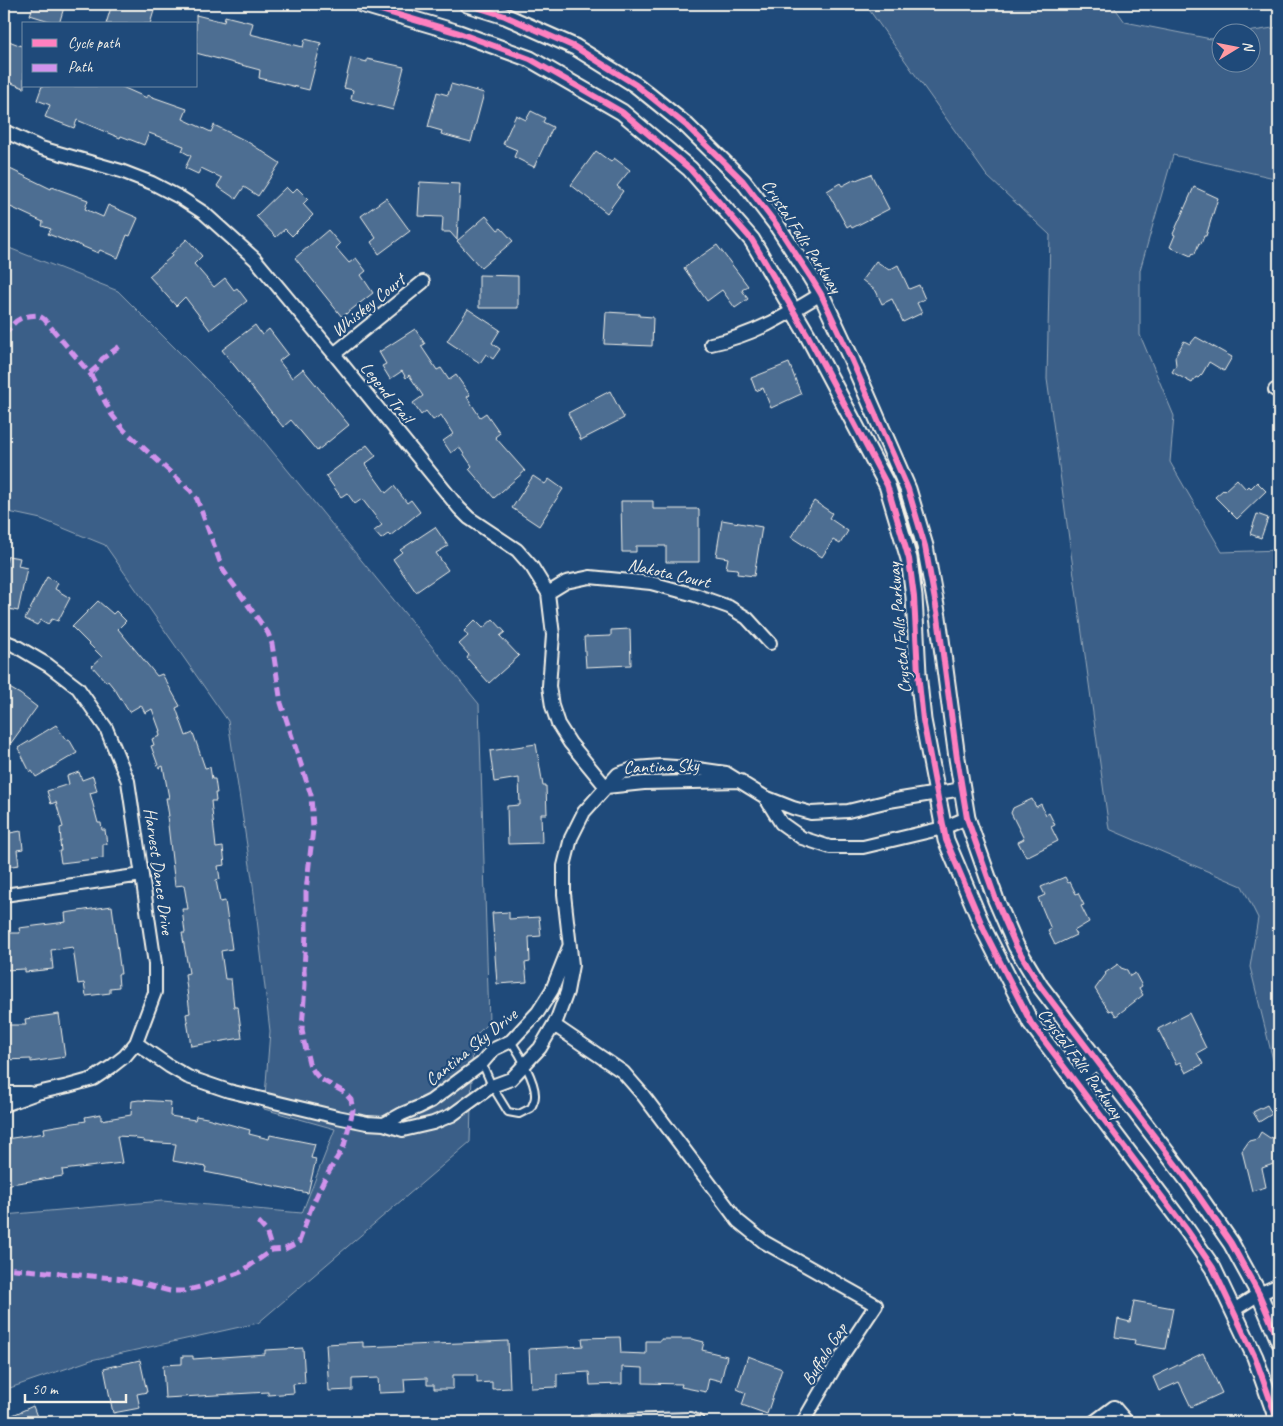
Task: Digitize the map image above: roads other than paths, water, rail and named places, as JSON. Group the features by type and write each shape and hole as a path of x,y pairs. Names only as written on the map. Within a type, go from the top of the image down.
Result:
{"street":[{"name":"Crystal Falls Parkway","path":"361,4 459,34 530,60 622,112 690,169 752,240 794,311 887,485 909,559 914,597 921,701 943,828 946,840 985,932 1031,1023 1073,1081 1188,1230 1213,1268 1255,1357 1278,1422"},
{"name":"Crystal Falls Parkway","path":"467,4 504,16 575,47 636,86 687,126 743,181 776,224 821,294 908,489 925,546 938,616 967,818 996,900 1016,946 1040,986 1189,1182 1230,1243 1260,1294 1279,1341"},
{"name":"Legend Trail","path":"4,131 41,148 120,171 152,183 182,198 204,213 255,259 459,508 469,518 517,550 532,567 548,593 554,635 549,686 552,706 558,724 570,743 606,787"},
{"name":"Whiskey Court","path":"334,354 423,282"},
{"path":"711,344 746,335 794,311 821,294"},
{"name":"Nakota Court","path":"548,593 566,582 590,577 651,583 729,607 747,618 770,643"},
{"name":"Harvest Dance Drive","path":"4,641 48,665 78,688 106,728 128,781 155,964 155,992 136,1043 111,1067 93,1079 37,1093 4,1105"},
{"name":"Cantina Sky","path":"606,787 644,783 741,782 765,797 792,808 811,813 848,812 888,802 962,789"},
{"name":"Cantina Sky Drive","path":"136,1043 188,1077 211,1086 337,1117 384,1124 403,1130 433,1124 452,1115 492,1086 511,1079 540,1048 557,1019 567,992 572,966 564,894 564,866 571,838 584,812 606,787"},
{"name":"Cantina Sky","path":"765,797 781,823 802,838 830,848 863,847 943,828 967,818"},
{"path":"4,895 142,875"},
{"name":"Cantina Sky Drive","path":"384,1124 431,1101 482,1063 494,1048 511,1041 538,1012 552,990 569,947"},
{"name":"Buffalo Gap","path":"554,1025 623,1072 738,1221 764,1242 876,1305 836,1365 803,1422"},
{"path":"1073,1081 1096,1061"},
{"name":"Harvest Dance Drive","path":"4,1093 37,1093"},
{"path":"1234,1310 1260,1294 1279,1286"},
{"path":"1094,1422 1114,1407 1127,1422"},
{"path":"584,1422 691,1419 698,1422"}],"lane":[{"path":"482,1063 492,1086 508,1112 519,1114 532,1108 536,1097 533,1084 511,1041"}]}
